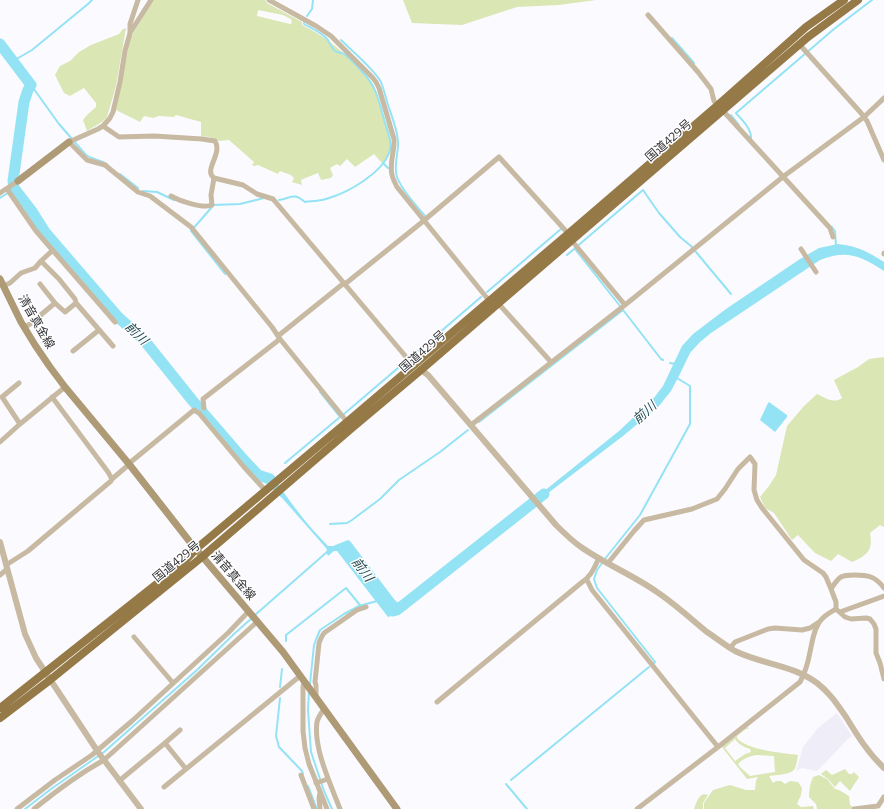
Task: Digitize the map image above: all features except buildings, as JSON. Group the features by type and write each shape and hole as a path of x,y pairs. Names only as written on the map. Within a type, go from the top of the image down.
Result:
{"highway":[{"name":"国道429号","path":"350,425 414,365 573,242 721,108 806,27 844,0"},
{"name":"国道429号","path":"721,108 804,49 833,18 858,0"},
{"name":"国道429号","path":"0,708 182,564 196,549 266,490 282,482 350,425 422,370 494,302"},
{"name":"国道429号","path":"0,718 50,680 202,557 273,496 282,482"}],"main road":[{"path":"15,183 72,141"},
{"name":"清音真金線","path":"0,279 25,327 46,362 202,557 254,616 283,652 397,809"}],"street":[{"path":"138,0 130,24 130,33 113,112 103,126 72,141 87,160 105,165 138,192 150,196 192,229 350,425"},
{"path":"130,33 151,0"},
{"path":"269,0 331,36 376,82 394,138 391,164 392,174 397,187 494,302 551,362"},
{"path":"648,15 712,89 714,101 830,228 833,237"},
{"path":"804,49 867,121 884,160"},
{"path":"470,425 623,306 784,176 864,117 884,98"},
{"path":"103,126 119,137 154,136 202,139 215,142 217,145 217,154 210,171 210,175 214,178 243,185 257,194 273,199 410,361 428,375 556,525 585,550 657,592 730,648 751,658 804,675 822,687 831,696 864,746 875,760 884,768"},
{"path":"204,408 203,399 424,220 499,157 573,242 623,306"},
{"path":"171,196 208,207 212,205 214,178"},
{"path":"0,193 8,191 15,183"},
{"path":"8,191 36,232 115,322"},
{"path":"3,286 10,283 21,274 35,268 53,250"},
{"path":"802,250 815,271"},
{"path":"41,261 59,279 75,299 76,303 113,346"},
{"path":"40,284 55,303 65,312 76,303"},
{"path":"25,327 55,303"},
{"path":"73,351 99,330"},
{"path":"19,383 2,397 20,424"},
{"path":"0,442 65,386"},
{"path":"52,397 112,479"},
{"path":"0,575 7,567 28,551 194,410 199,413 244,467 266,490"},
{"path":"437,702 581,583 587,580 592,572 644,520 692,509 717,499 738,469 750,457 755,464 754,490 757,500 804,560 823,573 826,577 838,611 845,617 851,619 866,618 874,624 876,629 876,654 884,679"},
{"path":"0,542 28,642 36,658 100,755 141,809"},
{"path":"831,589 839,578 849,574 870,576 884,588"},
{"path":"587,580 592,590 718,747"},
{"path":"730,648 735,642 768,629 775,628 802,630 810,628 822,618 838,611 884,596"},
{"path":"315,696 319,643 321,638 324,633 357,610 366,607"},
{"path":"17,809 55,780 78,765 100,755 132,721 228,633 254,616"},
{"path":"34,809 75,778 254,616"},
{"path":"637,809 800,682 804,675 812,642 819,622"},
{"path":"134,637 173,684"},
{"path":"164,787 303,681"},
{"path":"303,681 304,740 307,756 327,809"},
{"path":"324,708 317,720 317,738 327,779 340,809"},
{"path":"120,781 180,730"},
{"path":"165,743 186,769"},
{"path":"301,775 314,809"},
{"path":"317,783 327,779"},
{"path":"320,792 318,798 320,809"},
{"path":"854,809 878,806 884,797"}],"shaded area":[{"path":"837,713 852,736 817,771 802,768 796,771 803,747 818,728"}],"green space":[{"path":"153,0 265,0 267,3 302,22 302,25 331,43 370,79 377,94 390,135 390,153 385,162 382,163 374,154 355,167 347,159 340,166 337,164 330,168 333,175 331,178 321,180 318,173 301,180 302,185 292,182 294,178 291,175 280,171 278,174 258,165 252,165 254,162 229,140 219,141 201,136 201,122 176,115 174,117 159,116 153,118 144,116 140,122 116,110 131,37","holes":["258,10 283,15 291,19 292,23 290,24 257,16"]},
{"path":"403,0 596,0 559,5 517,7 462,25 412,23"},
{"path":"126,28 116,86 107,117 102,122 87,131 83,120 96,107 96,103 84,88 70,96 64,93 55,75 60,66 70,61 79,52 91,45 119,34"},
{"path":"884,357 884,527 880,525 870,533 870,548 862,557 852,562 838,554 831,561 815,553 798,535 792,540 774,513 765,508 760,497 776,475 787,426 804,406 817,394 826,399 839,400 842,398 834,380 858,367 869,359"},
{"path":"748,727 748,729 737,736 737,738 742,742 756,748 798,755 794,770 779,775 769,776 773,783 776,781 781,781 785,784 790,781 798,782 802,788 797,804 801,807 813,806 814,809 704,809 704,803 713,790 730,785 746,790 755,790 758,777 747,779 722,747","holes":["735,739 742,746 750,749 751,752 735,761 725,748","756,755 774,756 775,772 750,776 738,764 746,758"]},
{"path":"845,769 849,774 854,772 859,777 850,791 840,781 835,787 821,774 826,770 832,775"},
{"path":"819,775 827,779 835,789 849,796 850,805 857,809 817,809 816,804 809,797 809,794 813,777"},
{"path":"704,794 708,795 703,803 703,809 694,809 696,802"}],"water":[{"path":"838,244 857,248 873,255 884,262 884,271 868,261 854,256 838,255 820,260 711,333 700,342 690,353 671,391 659,406 623,436 535,503 533,500 619,431 653,399 663,386 682,346 693,334 726,309 800,259 819,248"},
{"path":"769,402 787,415 775,432 760,420"},
{"path":"257,472 271,474 312,529 328,546 333,546 348,540 350,541 394,599 399,603 403,603 405,606 394,615 388,617 337,551 334,551 328,556 326,548 282,498 256,474"}],"waterway":[{"path":"13,61 32,50 92,0"},
{"path":"307,16 312,9 313,0"},
{"path":"751,139 748,128 736,113 834,29 872,0"},
{"path":"279,200 295,196 305,202 317,201 346,191 364,181 379,168 390,150 390,138 380,103 369,80 347,56 343,53 336,52 325,37 304,23"},
{"path":"672,38 694,63"},
{"path":"341,40 368,66 381,82 397,136 397,177 406,193 425,216"},
{"name":"前川","path":"0,44 31,85 24,102 13,181 14,188 31,210 45,232 119,318 144,340 192,400 243,459 258,475 270,479"},
{"path":"31,85 59,124 86,155 107,164"},
{"path":"731,115 739,125"},
{"path":"383,163 388,168"},
{"path":"120,174 138,188"},
{"path":"0,198 15,190"},
{"path":"567,255 643,190 659,213 680,237 691,246 731,294"},
{"path":"143,191 157,192 174,200"},
{"path":"213,205 240,204 264,198"},
{"path":"212,207 191,231 225,274"},
{"path":"832,227 835,231 836,246"},
{"path":"487,292 561,229"},
{"path":"575,249 663,360"},
{"path":"411,357 481,297"},
{"path":"479,422 623,310"},
{"path":"344,414 405,362"},
{"path":"670,363 675,364"},
{"path":"654,663 655,662 597,588 594,579 597,570 640,515 690,424 690,386 677,378"},
{"path":"320,392 340,417"},
{"path":"285,463 340,417"},
{"path":"330,524 347,523 352,520 380,499 399,480 440,452 468,430"},
{"name":"前川","path":"392,610 397,610 544,494"},
{"path":"255,615 327,552"},
{"path":"286,641 286,635 346,588 360,605"},
{"path":"310,684 314,645 320,630 359,606 377,601"},
{"path":"25,809 104,752 197,670 252,618"},
{"path":"511,780 649,667"},
{"path":"280,687 282,669"},
{"path":"309,690 308,710 311,752 324,791 332,809"},
{"path":"280,698 276,736 279,747 302,771 303,774"},
{"path":"506,784 527,809"},
{"path":"308,786 317,809"}]}
